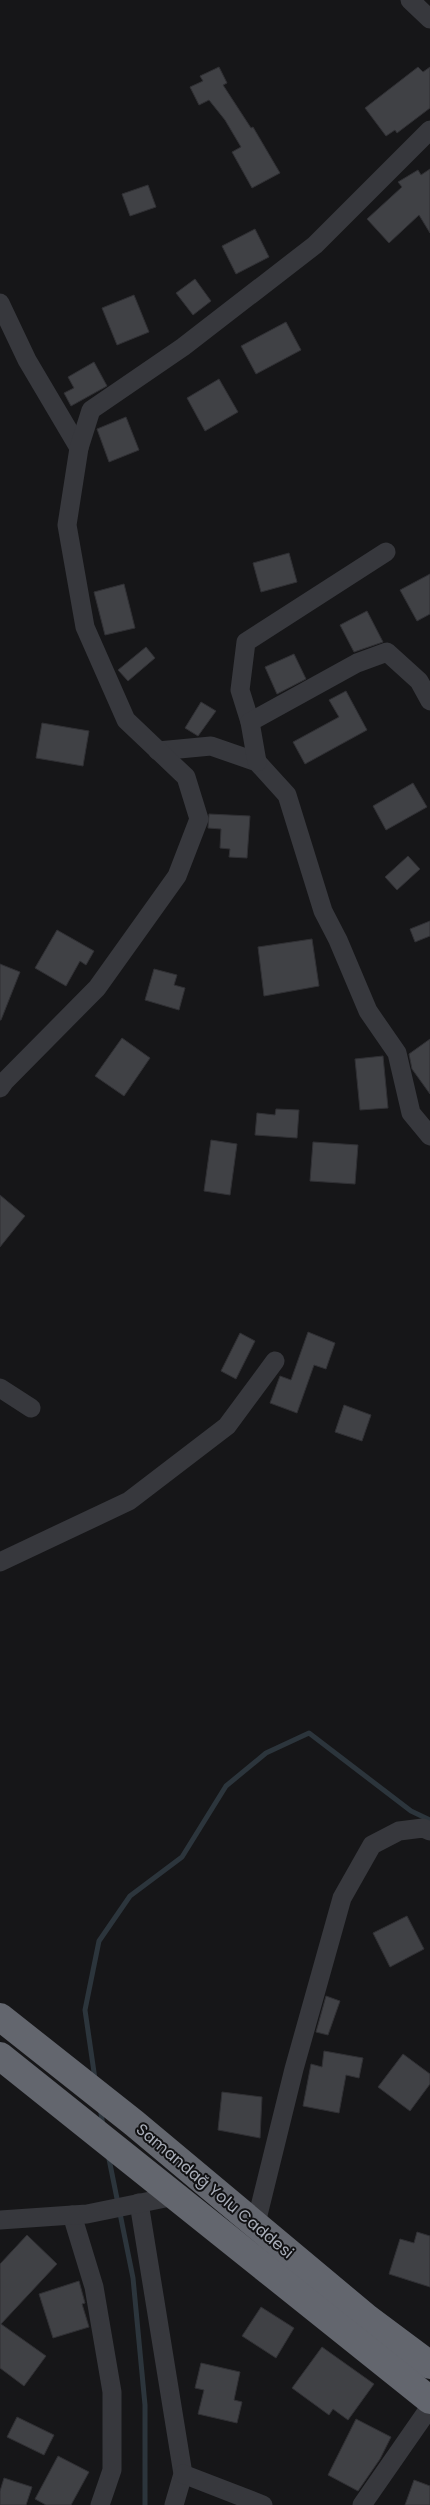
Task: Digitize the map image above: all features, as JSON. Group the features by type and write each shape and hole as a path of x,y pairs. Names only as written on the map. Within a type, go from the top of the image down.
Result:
{"highway":[{"name":"Samandağ Yolu Caddesi","path":"1,2018 134,2123 256,2223 367,2318 430,2365"},
{"name":"Samandağ Yolu Caddesi","path":"10,2064 430,2400"}],"street":[{"path":"410,0 430,18"},
{"path":"0,1088 4,1081 97,988 177,876 199,819 186,777 126,720 85,627 67,525 79,448 91,410 184,347 315,246 430,130"},
{"path":"0,303 27,360 79,448"},
{"path":"257,762 250,722 240,690 246,642 386,552"},
{"path":"250,722 357,663 387,652 419,681 430,701"},
{"path":"158,751 211,746 257,762 287,795 323,911 338,940 368,1011 397,1053 411,1113 430,1136"},
{"path":"0,1562 129,1501 227,1426 275,1360"},
{"path":"0,1388 30,1408"},
{"path":"256,2223 294,2069 342,1898 372,1845 399,1831 423,1828 430,1831"},
{"path":"0,2220 72,2215 175,2196"},
{"path":"134,2204 183,2474 174,2505"},
{"path":"72,2215 94,2287 112,2392 112,2470 100,2505"},
{"path":"362,2505 430,2407"},
{"path":"183,2474 263,2505"}],"building":[{"path":"219,67 227,83 223,85 251,128 253,127 280,173 252,188 232,152 241,147 225,120 209,100 199,105 190,87 203,81 200,76"},
{"path":"418,67 423,72 430,67 430,108 397,133 395,130 386,136 365,108"},
{"path":"430,169 430,233 419,215 389,243 367,219 402,187 398,182 418,170 421,175"},
{"path":"148,185 156,207 130,216 122,194"},
{"path":"255,229 269,257 236,274 222,246"},
{"path":"195,279 211,301 193,315 176,293"},
{"path":"134,295 149,332 117,345 102,308"},
{"path":"286,322 301,350 256,374 241,346"},
{"path":"94,362 107,386 71,406 64,393 74,388 68,377"},
{"path":"219,379 238,412 205,431 187,398"},
{"path":"126,417 139,450 109,462 97,429"},
{"path":"289,553 297,582 261,592 253,563"},
{"path":"430,574 430,614 417,621 400,590"},
{"path":"124,584 135,628 105,635 94,592"},
{"path":"367,611 383,642 354,652 340,625"},
{"path":"146,647 155,658 128,681 118,670"},
{"path":"294,654 306,679 277,694 265,667"},
{"path":"346,691 367,730 305,764 293,742 339,717 329,700"},
{"path":"201,702 216,711 198,736 185,728"},
{"path":"42,723 89,731 83,766 36,758"},
{"path":"413,783 427,807 386,830 373,806"},
{"path":"209,814 250,816 247,858 229,857 230,849 220,848 221,829 208,828"},
{"path":"408,856 420,869 397,890 385,877"},
{"path":"430,921 430,936 415,942 410,929"},
{"path":"57,930 94,951 86,965 80,961 66,986 35,968"},
{"path":"312,939 319,986 264,996 258,947"},
{"path":"0,964 20,972 1,1020 0,1020"},
{"path":"154,969 177,975 174,985 185,988 179,1010 145,1000"},
{"path":"122,1038 150,1058 124,1096 95,1076"},
{"path":"430,1039 430,1094 412,1069 409,1054"},
{"path":"383,1056 388,1108 360,1110 355,1059"},
{"path":"276,1109 299,1110 297,1138 255,1135 257,1113 275,1115"},
{"path":"211,1140 237,1144 230,1195 204,1191"},
{"path":"313,1142 358,1145 355,1184 310,1181"},
{"path":"0,1195 25,1216 0,1247"},
{"path":"308,1332 335,1343 326,1369 314,1365 297,1413 270,1403 280,1376 291,1380"},
{"path":"240,1333 255,1341 236,1379 221,1371"},
{"path":"344,1405 371,1415 362,1441 335,1432"},
{"path":"407,1916 424,1949 390,1967 373,1933"},
{"path":"326,1996 340,2001 328,2035 316,2032"},
{"path":"324,2051 363,2058 359,2078 346,2075 339,2113 303,2106 311,2064 322,2067"},
{"path":"403,2054 430,2074 430,2084 410,2111 378,2087"},
{"path":"222,2092 262,2097 260,2138 218,2130"},
{"path":"417,2232 430,2236 430,2287 389,2274 400,2239 414,2243"},
{"path":"27,2235 57,2264 1,2324 46,2356 24,2386 0,2368 0,2264"},
{"path":"79,2281 85,2303 82,2304 89,2327 53,2338 39,2294"},
{"path":"261,2307 294,2328 276,2358 242,2336"},
{"path":"322,2347 374,2384 348,2420 333,2409 329,2415 292,2388"},
{"path":"201,2363 240,2372 234,2400 242,2402 237,2423 198,2414 204,2390 195,2388"},
{"path":"17,2417 54,2435 44,2455 7,2437"},
{"path":"356,2419 391,2437 380,2459 358,2491 328,2475"},
{"path":"58,2456 89,2472 71,2505 46,2505 35,2499"},
{"path":"4,2478 32,2487 26,2505 0,2505 0,2491"},
{"path":"414,2480 430,2486 430,2505 405,2505"}],"waterway":[{"path":"95,2079 85,2010 99,1941 130,1896 182,1857 226,1786 266,1753 309,1733 411,1811 430,1820"},
{"path":"100,2107 103,2126"},
{"path":"108,2154 133,2278 145,2405 145,2505"}]}
